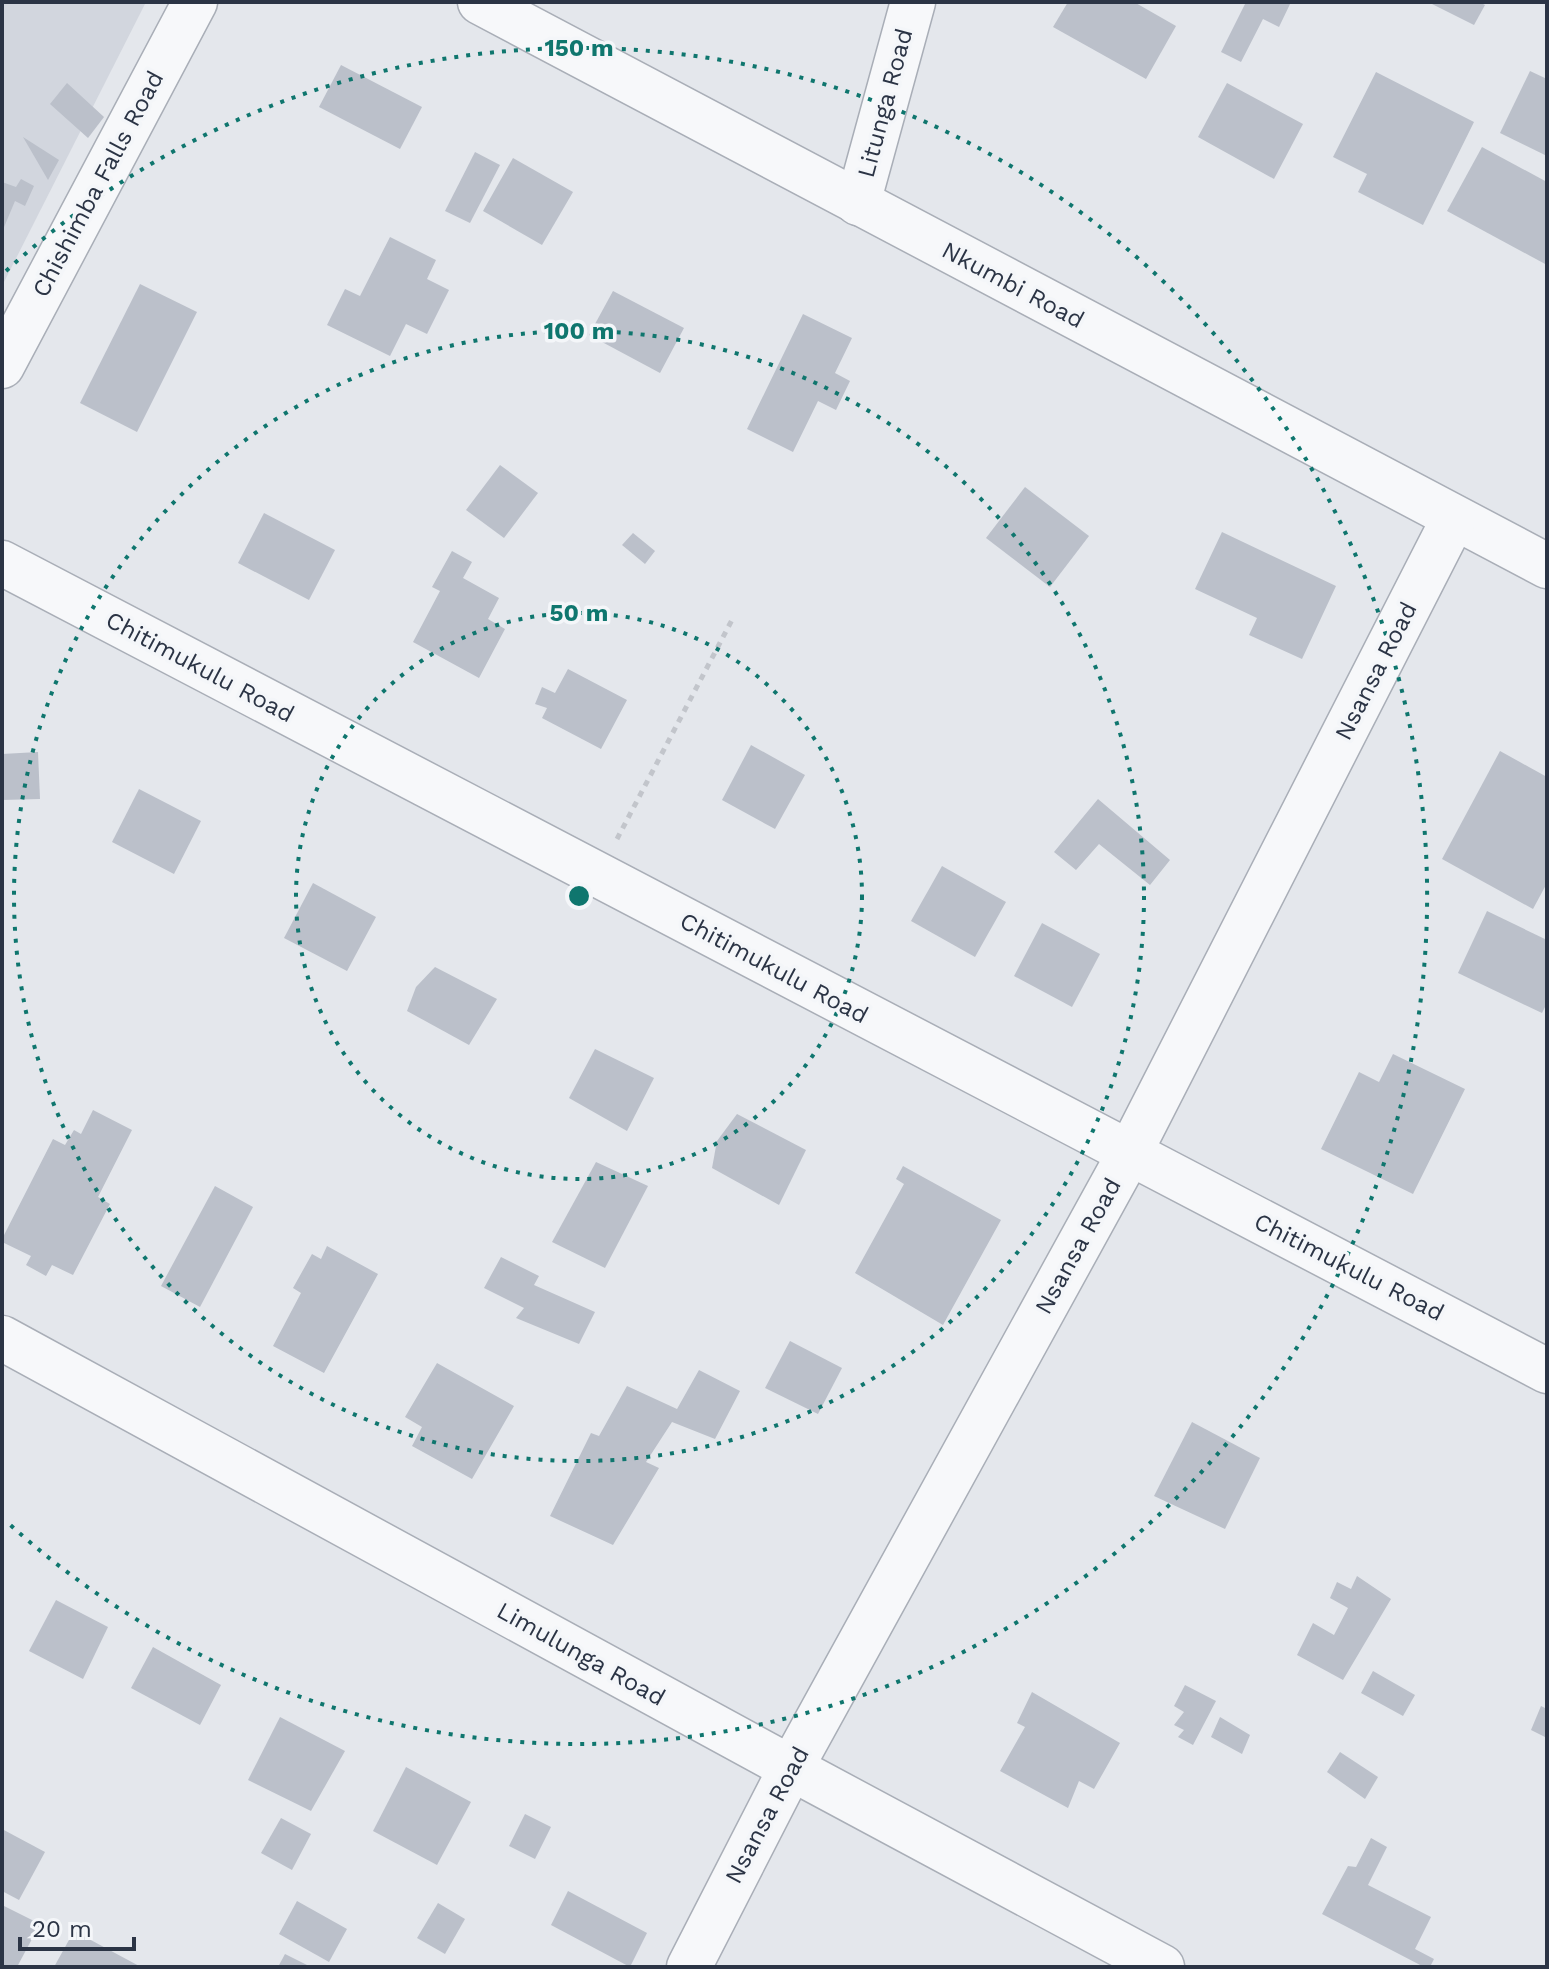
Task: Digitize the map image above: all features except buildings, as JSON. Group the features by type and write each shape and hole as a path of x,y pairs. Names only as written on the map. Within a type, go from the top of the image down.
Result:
{"street":[{"name":"Chishimba Falls Road","path":"2,366 195,2"},
{"name":"Nkumbi Road","path":"480,2 1547,566"},
{"name":"Litunga Road","path":"858,203 913,2"},
{"name":"Nsansa Road","path":"689,1967 791,1768 1129,1154 1454,518"},
{"name":"Chitimukulu Road","path":"2,563 1547,1371"},
{"name":"Limulunga Road","path":"2,1338 1162,1967"}],"path":[{"path":"598,876 733,618"}],"shaded area":[{"path":"2,2 146,2 2,286"}]}
